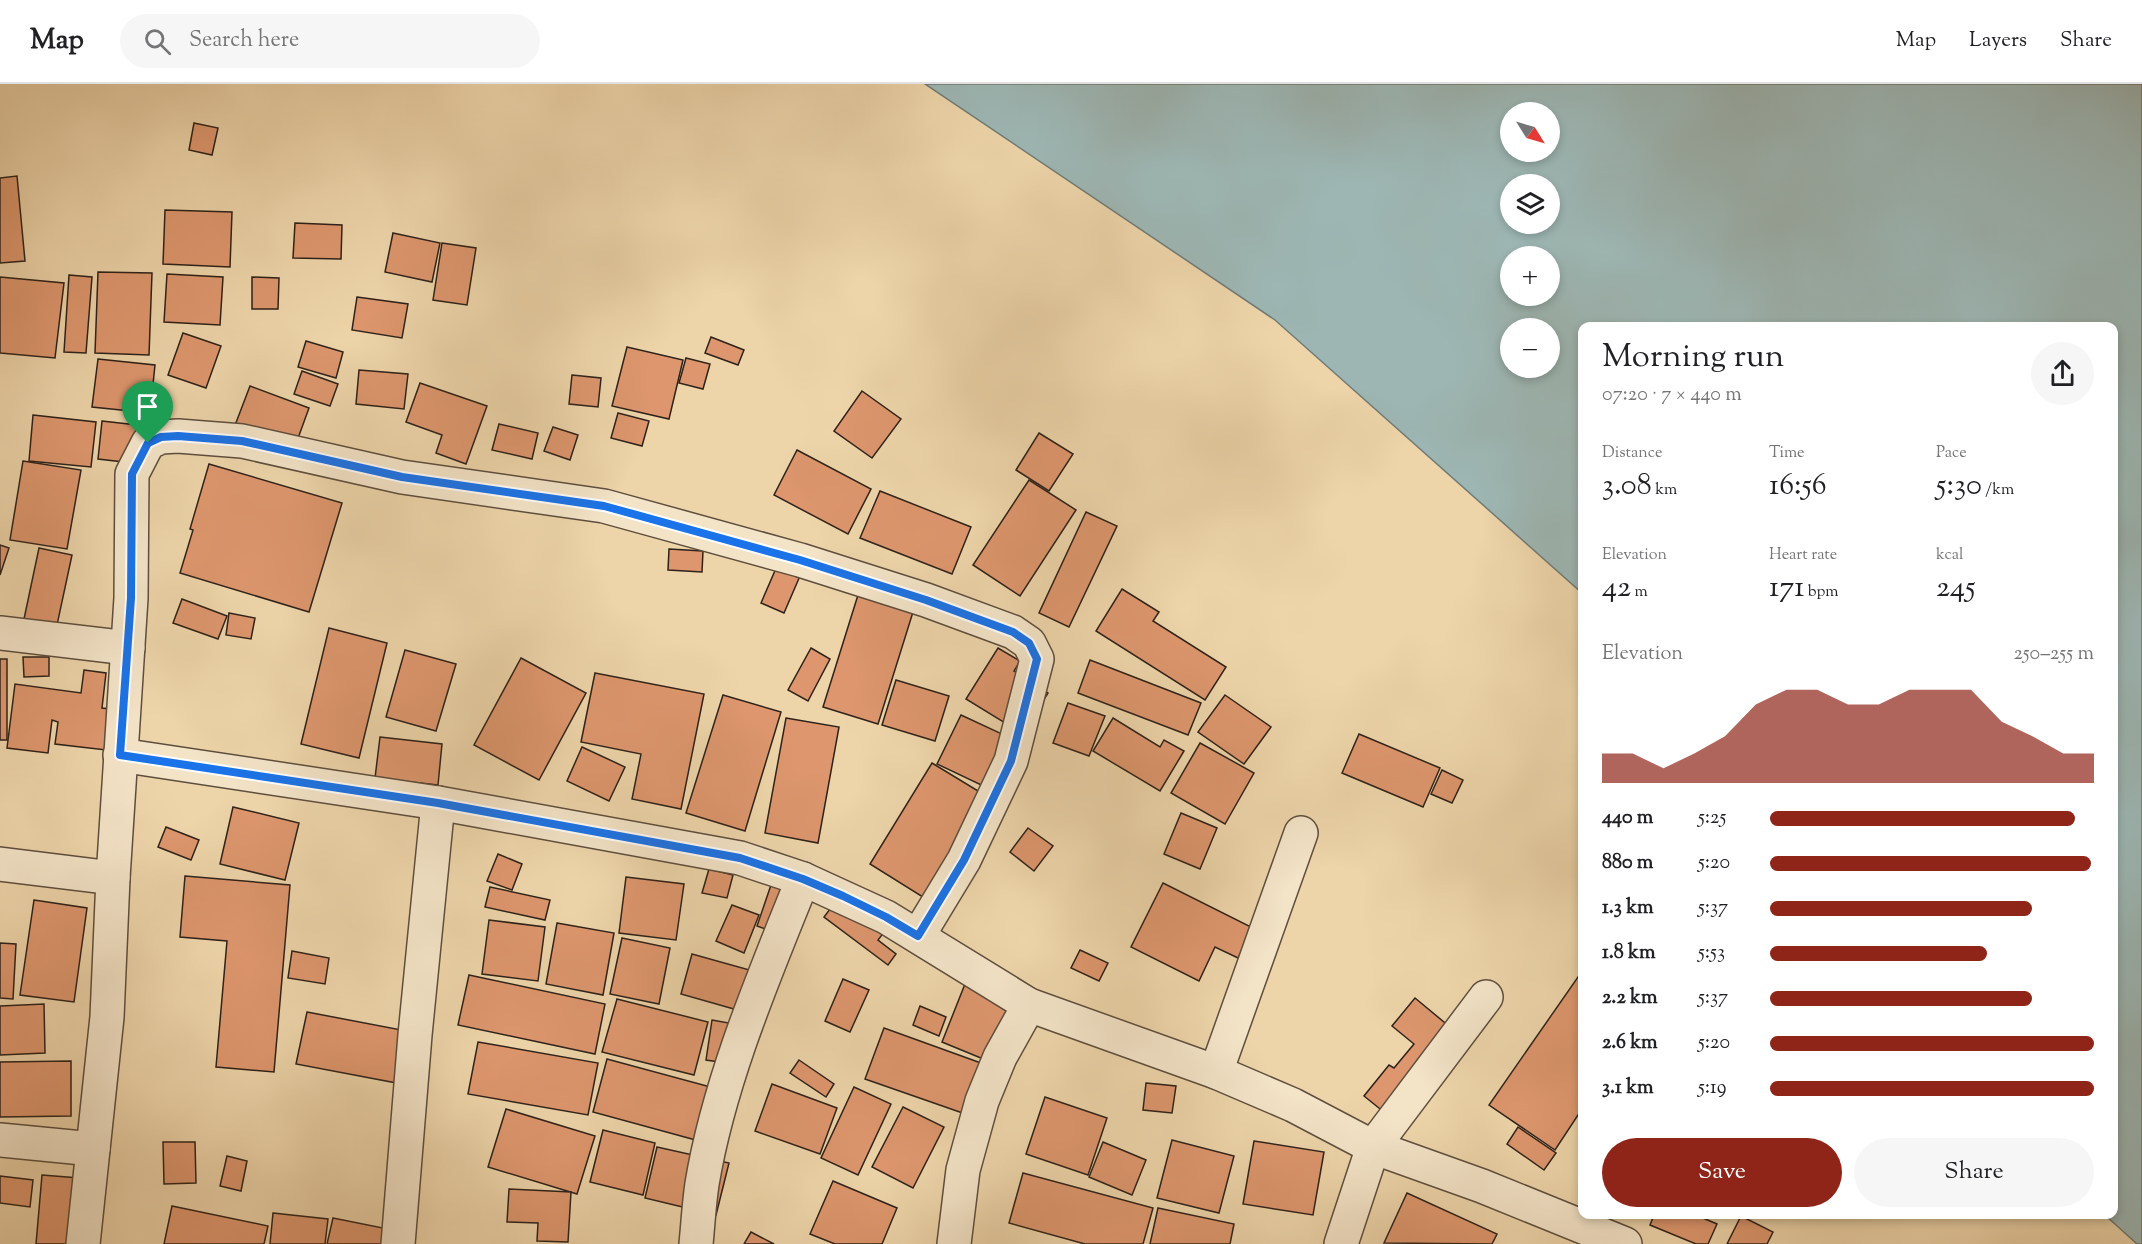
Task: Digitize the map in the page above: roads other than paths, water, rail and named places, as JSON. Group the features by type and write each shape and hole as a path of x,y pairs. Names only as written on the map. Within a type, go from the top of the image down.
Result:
{"street":[{"path":"83,1244 108,1017 113,878 131,598 132,474 148,443 161,437 178,436 242,441 402,477 604,506 800,560 926,600 1013,632 1029,643 1037,659 1011,761 964,860 918,936"},
{"path":"0,633 128,648"},
{"path":"120,755 438,803 740,858 803,879 886,917 1029,1005 1215,1072 1293,1105 1373,1147 1482,1185 1625,1244"},
{"path":"398,1244 415,1035 438,803"},
{"path":"1215,1072 1300,833"},
{"path":"0,864 113,878"},
{"path":"696,1244 702,1185 719,1111 758,992 803,879"},
{"path":"1341,1244 1373,1147 1486,997"},
{"path":"954,1244 963,1170 982,1101 1000,1057 1029,1005"},
{"path":"0,1140 93,1149"}],"water":[{"path":"925,84 2142,84 2142,1244 2137,1244 2109,1219 2118,1219 2118,322 1578,322 1578,589 1275,320"}]}
